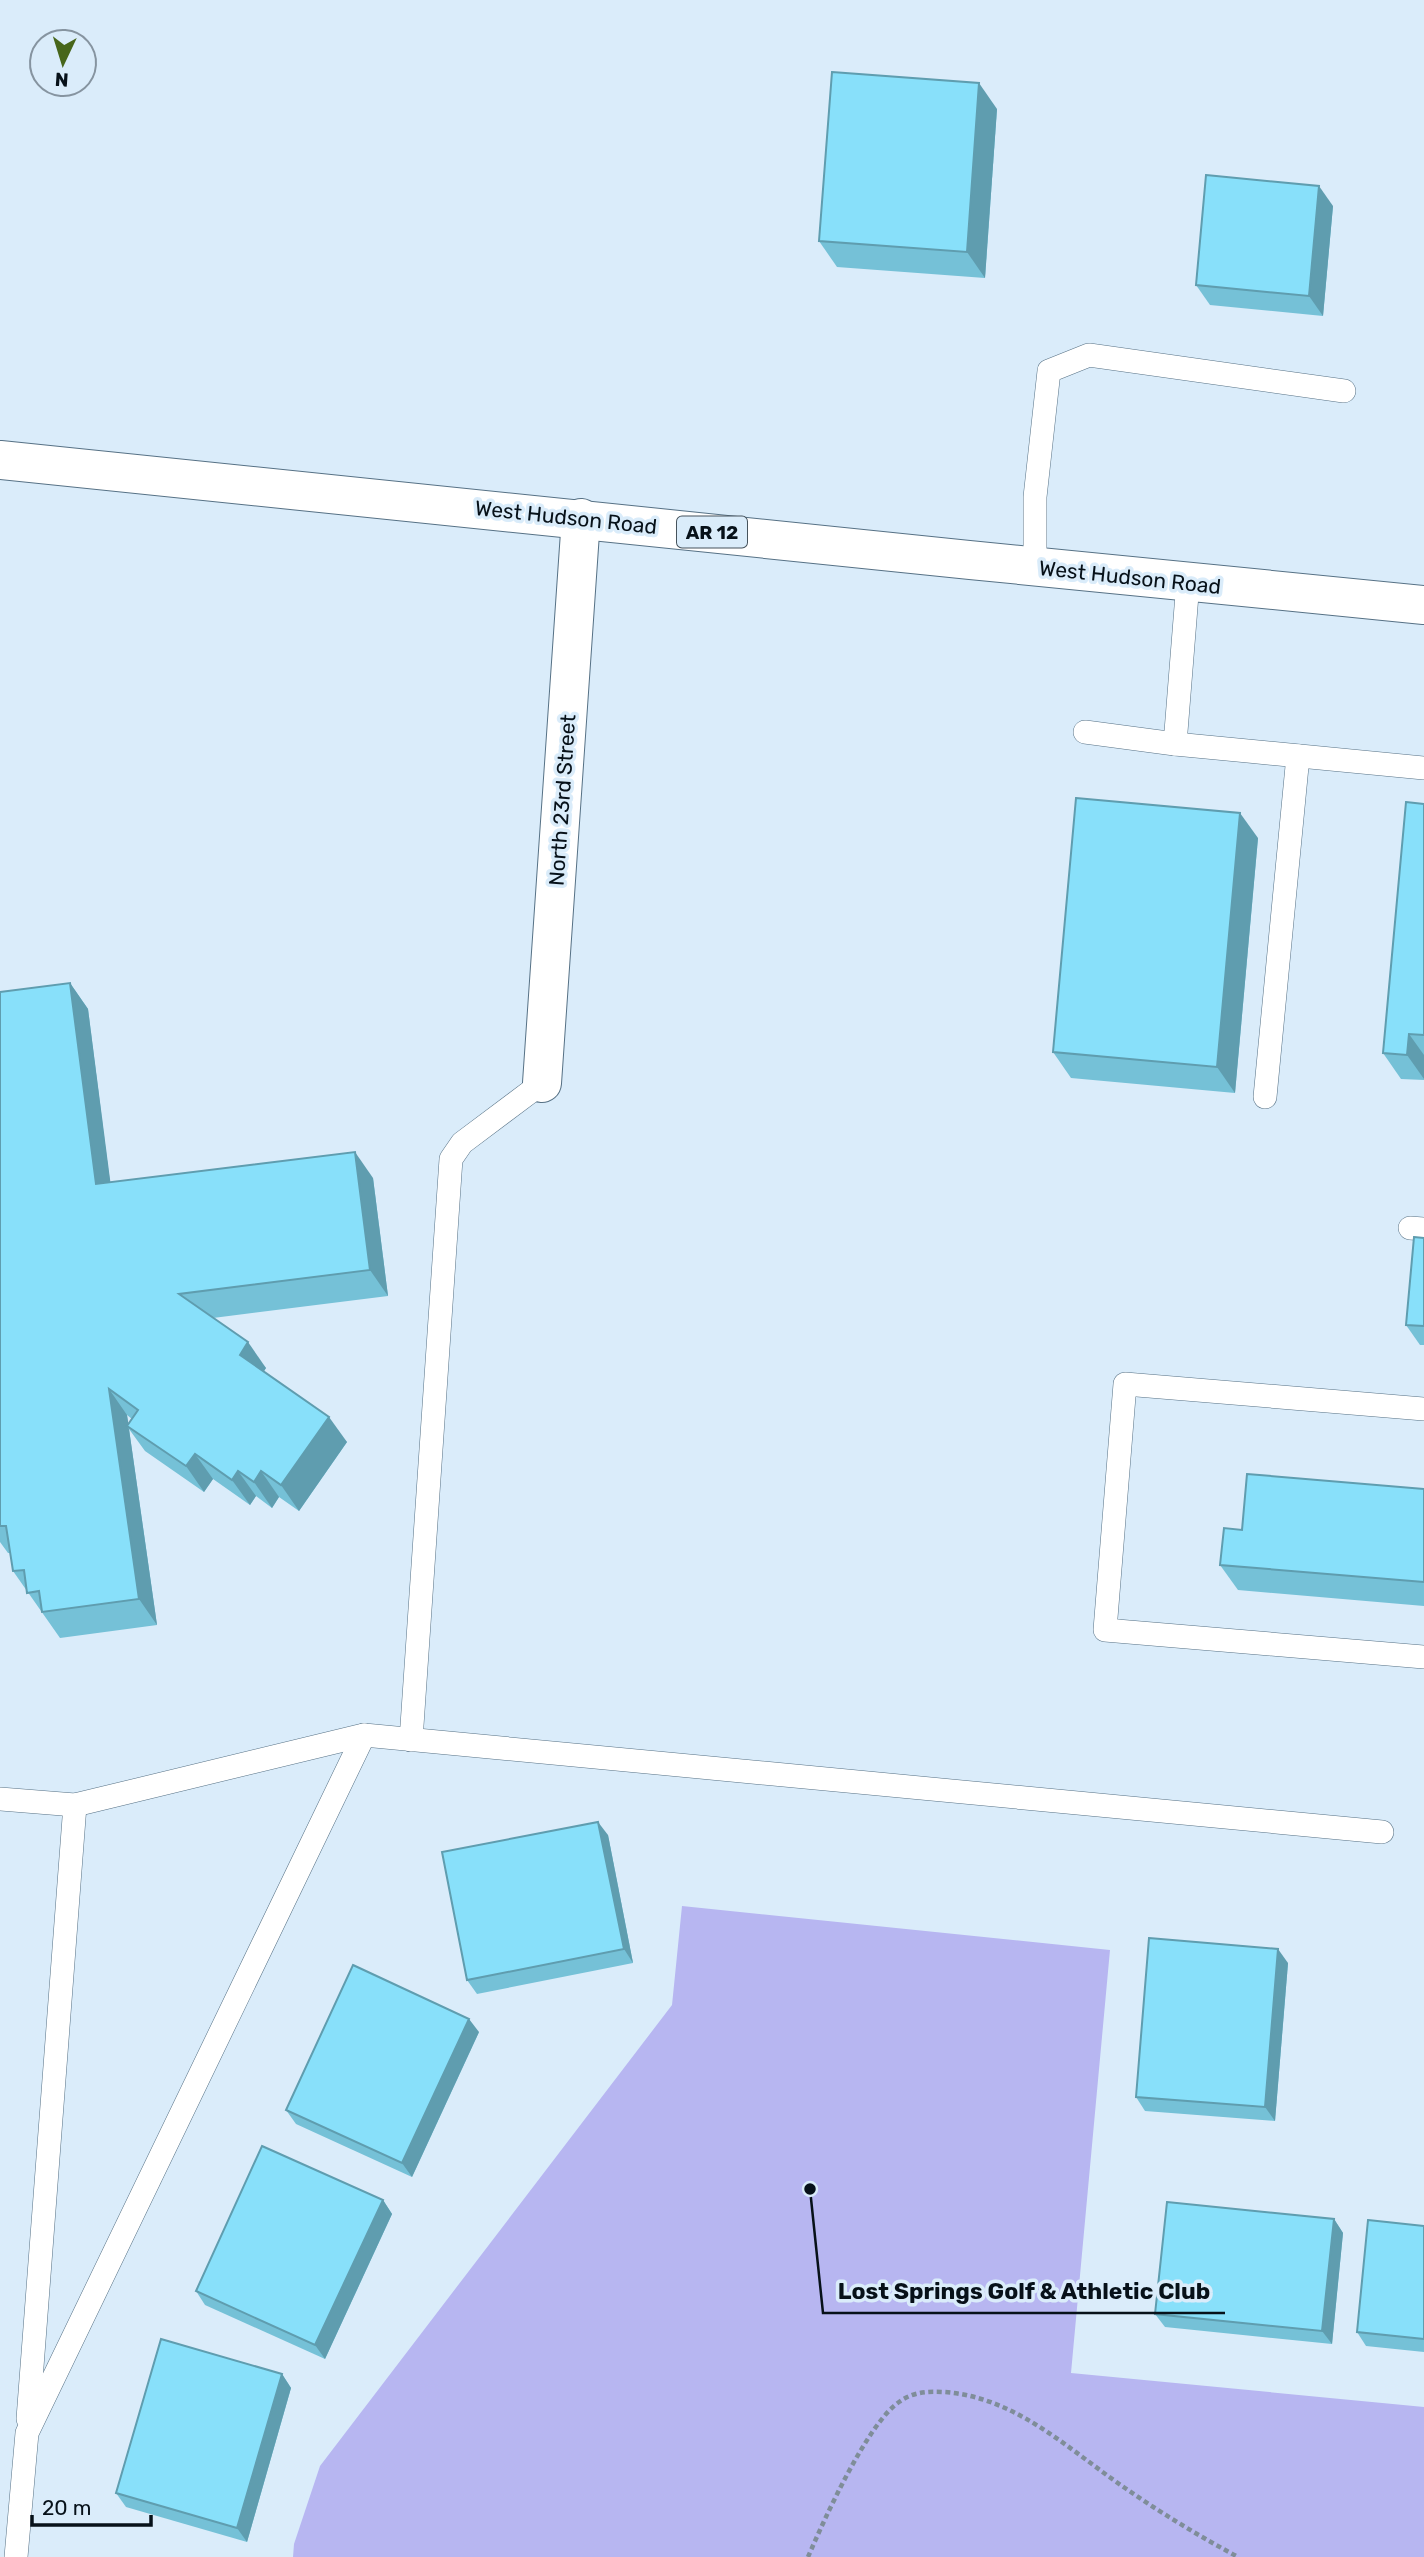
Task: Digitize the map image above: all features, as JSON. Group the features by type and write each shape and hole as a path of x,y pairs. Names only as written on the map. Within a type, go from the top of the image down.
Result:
{"main road":[{"name":"West Hudson Road","path":"0,460 581,518 1035,568 1424,602"},
{"name":"North 23rd Street","path":"542,1083 581,518"}],"lane":[{"path":"1035,568 1035,497 1049,370 1089,355 1343,391"},
{"path":"1175,744 1188,582"},
{"path":"1085,733 1424,768"},
{"path":"1265,1097 1298,756"},
{"path":"411,1740 451,1158 462,1143 542,1083"},
{"path":"1424,1409 1125,1384 1105,1630 1424,1657"},
{"path":"27,2432 364,1735"},
{"path":"0,1798 75,1805 364,1735 1382,1832"},
{"path":"16,2557 75,1805"}],"path":[{"path":"808,2557 860,2452 879,2424 899,2402 926,2391 975,2396 1009,2410 1052,2435 1156,2508 1238,2557"}],"shaded area":[{"path":"682,1906 1110,1950 1071,2373 1424,2407 1424,2557 293,2557 294,2544 320,2466 672,2005"}],"building":[{"path":"832,72 979,83 967,252 819,241"},
{"path":"1206,175 1319,186 1309,296 1196,285"},
{"path":"1076,798 1240,813 1217,1067 1053,1052"},
{"path":"1406,802 1424,804 1424,1035 1409,1034 1407,1055 1383,1053"},
{"path":"70,983 96,1184 355,1152 370,1270 179,1294 248,1342 240,1355 329,1417 281,1485 261,1471 254,1482 238,1471 232,1480 195,1454 186,1466 127,1426 138,1410 109,1389 139,1599 42,1612 39,1591 27,1593 24,1570 13,1571 6,1526 0,1526 0,992"},
{"path":"1414,1237 1424,1238 1424,1326 1406,1325"},
{"path":"1247,1474 1424,1489 1424,1582 1220,1565 1224,1528 1242,1530"},
{"path":"598,1822 624,1949 467,1980 442,1852"},
{"path":"1149,1938 1278,1949 1265,2107 1136,2097"},
{"path":"353,1965 469,2019 402,2163 286,2110"},
{"path":"262,2146 383,2200 315,2345 196,2291"},
{"path":"1167,2202 1334,2219 1322,2331 1155,2314"},
{"path":"1368,2220 1424,2226 1424,2339 1357,2332"},
{"path":"161,2339 282,2374 237,2528 116,2493"}],"place":[{"name":"Lost Springs Golf & Athletic Club","path":"810,2189"}]}
